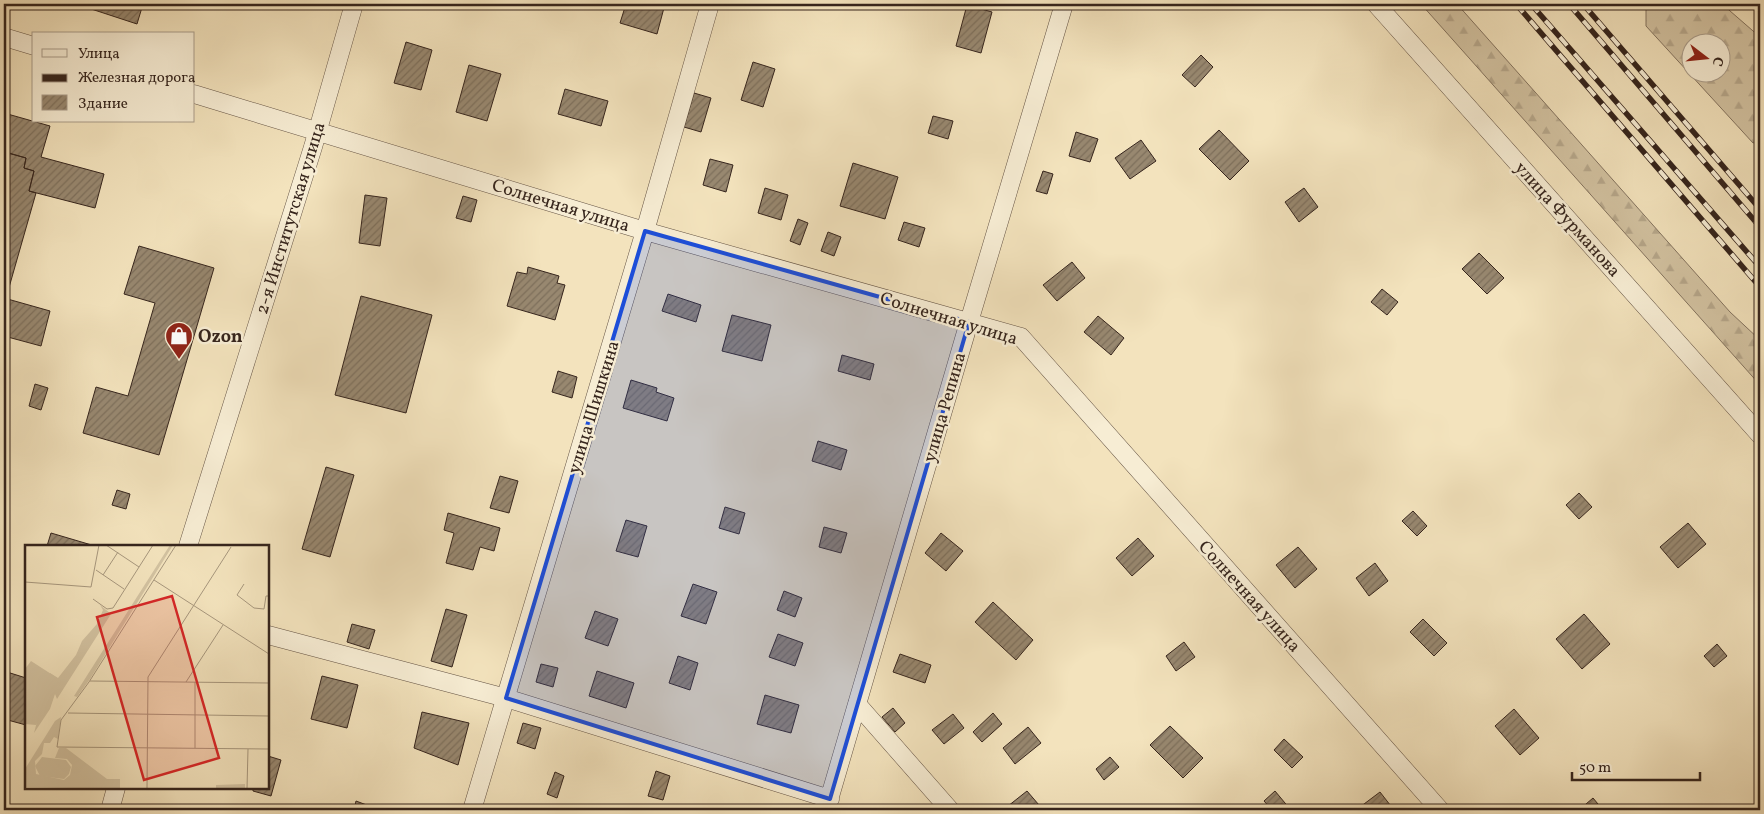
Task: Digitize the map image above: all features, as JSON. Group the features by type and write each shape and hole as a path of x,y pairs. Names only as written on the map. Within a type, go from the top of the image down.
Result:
{"street":[{"name":"2-я Институтская улица","path":"188,545 309,129 354,4"},
{"name":"улица Шишкина","path":"472,810 645,231 710,4"},
{"name":"улица Репина","path":"828,804 1064,4"},
{"name":"улица Фурманова","path":"1376,4 1760,435"},
{"path":"4,38 32,45"},
{"name":"Солнечная улица","path":"195,94 645,231 1021,337 1440,810"},
{"path":"269,635 506,698 828,804"},
{"path":"857,704 950,810"},
{"path":"110,810 116,789"}],"highlighted area":[{"path":"645,231 969,322 830,799 506,698"}],"green space":[{"path":"1421,4 1457,4 1730,312 1760,340 1760,385"},
{"path":"1646,4 1722,4 1760,37 1760,141 1753,143 1697,82 1732,82 1732,32 1682,32 1682,65 1646,26"}],"building":[{"path":"76,4 143,4 137,24"},
{"path":"626,4 665,4 657,34 620,23"},
{"path":"967,5 992,12 981,53 956,46"},
{"path":"406,42 432,50 421,90 394,83"},
{"path":"1201,55 1213,67 1195,87 1182,75"},
{"path":"753,62 775,69 763,107 741,100"},
{"path":"469,65 501,74 487,121 456,112"},
{"path":"565,89 608,101 601,126 558,114"},
{"path":"694,93 711,98 701,132 684,127"},
{"path":"4,113 50,126 41,157 104,174 95,208 29,191 34,171 24,168 26,158 4,152"},
{"path":"933,116 953,121 948,139 928,133"},
{"path":"1219,130 1249,161 1230,180 1199,149"},
{"path":"1076,132 1098,139 1090,162 1069,156"},
{"path":"1141,140 1156,161 1130,179 1115,158"},
{"path":"9,153 26,158 24,168 34,171 29,191 36,193 6,298 4,298 4,170"},
{"path":"710,159 733,165 726,192 703,185"},
{"path":"853,163 898,177 885,219 840,206"},
{"path":"1043,171 1053,174 1047,194 1036,191"},
{"path":"765,188 788,195 781,220 758,213"},
{"path":"1304,188 1318,207 1299,222 1285,202"},
{"path":"365,195 387,198 380,246 359,243"},
{"path":"463,196 477,200 471,222 456,218"},
{"path":"798,219 808,223 800,245 790,241"},
{"path":"904,222 925,228 919,247 898,240"},
{"path":"828,232 841,237 834,256 821,251"},
{"path":"139,246 214,268 159,455 83,433 96,387 128,396 155,303 124,294"},
{"path":"1479,253 1504,278 1487,294 1462,269"},
{"path":"1072,262 1085,278 1057,301 1043,285"},
{"path":"528,267 559,276 557,283 565,285 555,320 507,306 517,272 527,274"},
{"path":"1382,289 1398,302 1387,315 1371,302"},
{"path":"668,294 701,305 696,322 662,311"},
{"path":"361,296 432,315 406,413 335,395"},
{"path":"4,298 50,311 41,346 4,336"},
{"path":"732,315 771,325 762,361 722,351"},
{"path":"1098,316 1124,338 1111,355 1084,332"},
{"path":"842,355 874,364 870,380 838,371"},
{"path":"558,371 577,377 572,398 552,392"},
{"path":"631,380 657,388 656,392 674,398 667,421 623,408"},
{"path":"35,384 48,388 41,410 29,406"},
{"path":"818,441 847,450 841,470 812,461"},
{"path":"326,467 354,475 330,557 302,549"},
{"path":"500,476 518,481 509,513 490,508"},
{"path":"117,490 130,494 126,509 112,505"},
{"path":"1579,493 1592,507 1579,519 1566,505"},
{"path":"725,507 745,513 739,534 719,528"},
{"path":"1413,511 1427,526 1417,536 1402,521"},
{"path":"448,513 500,528 494,551 480,547 473,570 446,563 454,533 444,530"},
{"path":"626,520 647,526 638,557 616,551"},
{"path":"1688,523 1706,544 1678,568 1660,547"},
{"path":"824,527 847,533 841,553 819,547"},
{"path":"51,533 92,545 47,545"},
{"path":"941,533 963,551 946,571 925,553"},
{"path":"1138,538 1154,556 1132,576 1116,558"},
{"path":"1298,547 1317,569 1295,588 1276,565"},
{"path":"1375,563 1388,581 1369,596 1356,578"},
{"path":"693,584 717,592 706,624 681,616"},
{"path":"784,591 802,598 795,617 777,610"},
{"path":"993,602 1033,640 1016,660 975,622"},
{"path":"446,609 467,615 452,667 431,661"},
{"path":"595,611 618,619 608,646 585,638"},
{"path":"1584,614 1610,644 1582,669 1556,639"},
{"path":"1423,619 1447,643 1434,656 1410,632"},
{"path":"352,624 375,630 369,649 347,642"},
{"path":"778,634 803,643 795,666 769,657"},
{"path":"1184,642 1195,657 1176,671 1166,656"},
{"path":"1717,644 1727,656 1714,667 1704,656"},
{"path":"900,654 931,665 925,683 893,672"},
{"path":"678,656 698,663 690,690 669,683"},
{"path":"541,664 558,668 553,687 536,682"},
{"path":"597,671 634,683 626,708 589,696"},
{"path":"7,672 25,678 25,725 4,719 4,683"},
{"path":"322,676 358,685 347,728 311,719"},
{"path":"765,695 799,705 791,733 757,724"},
{"path":"893,708 905,723 895,732 882,717"},
{"path":"1514,709 1539,738 1520,755 1495,726"},
{"path":"422,712 469,723 458,765 414,748"},
{"path":"993,713 1002,724 982,742 973,732"},
{"path":"953,714 964,728 944,744 932,730"},
{"path":"523,723 541,728 535,749 517,743"},
{"path":"1170,726 1203,758 1183,778 1150,745"},
{"path":"1028,727 1041,743 1015,764 1003,748"},
{"path":"1284,739 1303,757 1292,768 1274,750"},
{"path":"269,756 281,760 271,796 253,791 253,789 269,789"},
{"path":"1110,757 1119,767 1104,780 1096,769"},
{"path":"656,771 670,776 663,800 648,796"},
{"path":"555,772 564,776 557,798 547,794"},
{"path":"1027,791 1039,805 1033,810 1003,810"},
{"path":"1275,791 1289,810 1272,810 1264,801"},
{"path":"1380,792 1394,810 1356,810"},
{"path":"1593,798 1603,810 1579,810"},
{"path":"356,801 380,810 354,810"}],"railway":[{"path":"1516,4 1760,287"},
{"path":"1531,4 1760,267"},
{"path":"1569,4 1760,227"},
{"path":"1583,4 1760,209"}],"place":[{"name":"Ozon","path":"179,360"}]}
